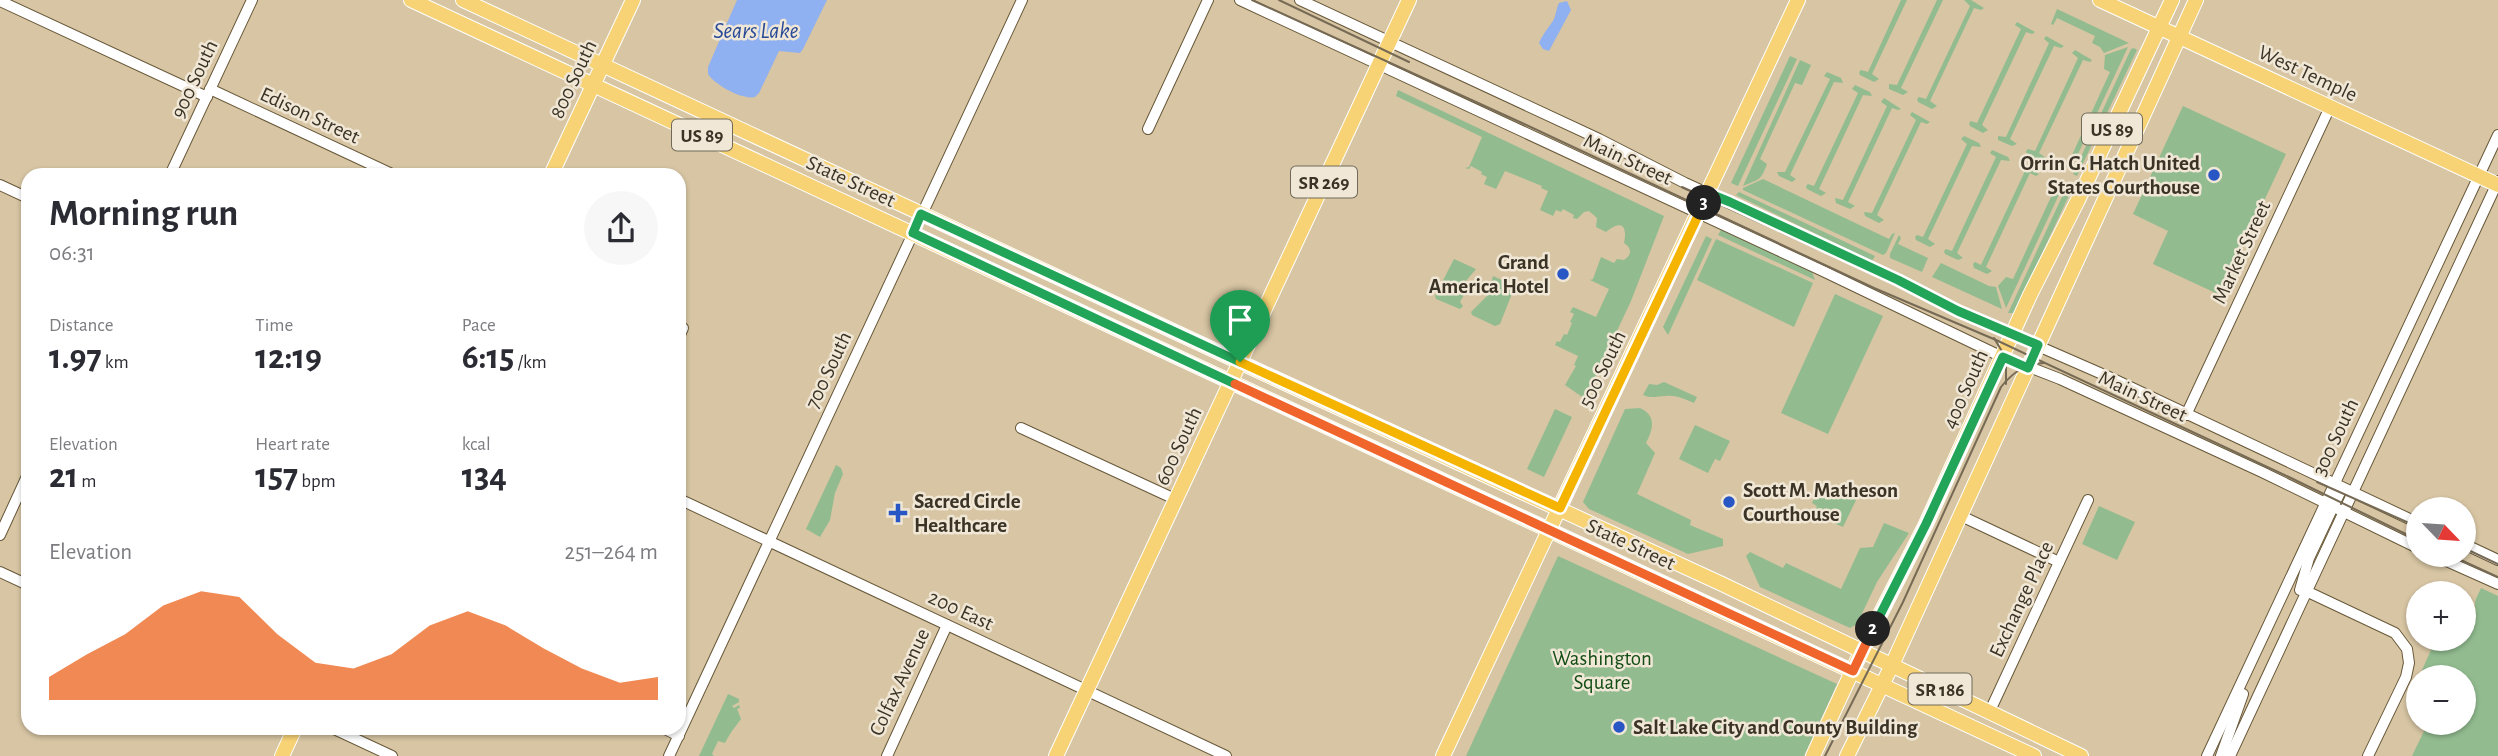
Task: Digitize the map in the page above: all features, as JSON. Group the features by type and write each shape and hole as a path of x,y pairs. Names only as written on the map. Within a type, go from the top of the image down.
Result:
{"main road":[{"name":"State Street","path":"411,0 2034,756"},
{"name":"State Street","path":"463,0 1560,508 2081,756"},
{"name":"800 South","path":"554,168 633,0"},
{"name":"600 South","path":"1056,756 1409,0"},
{"name":"500 South","path":"1443,756 1798,0"},
{"name":"West Temple","path":"2100,0 2497,183"},
{"name":"400 South","path":"1813,756 1862,650 1926,524 2012,335 2172,0"},
{"name":"US 89","path":"1882,684 2196,0"},
{"name":"SR 186","path":"1847,756 1882,684"},
{"path":"282,756 292,735"}],"street":[{"name":"900 South","path":"173,168 252,0"},
{"name":"700 South","path":"686,721 1022,0"},
{"path":"1148,129 1208,0"},
{"name":"Main Street","path":"1240,0 2003,357 2060,379 2406,542"},
{"name":"Main Street","path":"1300,0 2406,517"},
{"name":"Edison Street","path":"0,1 378,168"},
{"name":"Market Street","path":"2186,415 2330,107"},
{"name":"300 South","path":"2207,756 2262,641 2334,508 2410,324 2498,135"},
{"name":"300 South","path":"2230,756 2306,591 2343,488 2427,332 2497,183"},
{"path":"0,185 21,195"},
{"path":"2410,324 2427,332"},
{"path":"1021,428 1177,500"},
{"path":"0,535 21,489"},
{"name":"Exchange Place","path":"1989,713 2088,500"},
{"name":"200 East","path":"686,502 1226,756"},
{"path":"2287,631 2285,623 2303,584 2309,558 2334,508"},
{"path":"1959,515 2059,562"},
{"path":"2476,550 2498,560"},
{"path":"2460,567 2498,584"},
{"path":"0,572 21,582"},
{"path":"2306,591 2395,633 2407,649 2409,656 2406,677 2368,756"},
{"name":"Colfax Avenue","path":"887,756 947,625"},
{"path":"2262,641 2279,649"},
{"path":"2221,756 2243,694 2248,670"},
{"path":"346,735 392,756"},
{"name":"700 South","path":"670,756 679,736"}],"green space":[{"path":"1901,0 1907,0 1872,74 1879,79 1874,82 1859,72 1868,72"},
{"path":"1937,0 1943,0 1901,88 1908,92 1903,95 1889,89 1889,84 1897,85"},
{"path":"1964,0 1971,0 1984,8 1974,8 1930,101 1937,106 1932,109 1917,99 1926,99 1970,6"},
{"path":"2057,9 2129,43 2104,53 2092,43 2095,36 2057,18 2053,25 2051,24"},
{"path":"2017,22 2035,32 2026,32 1982,125 1988,130 1983,133 1969,123 1977,123 2021,29 2015,25"},
{"path":"2046,36 2064,46 2054,46 2010,139 2017,144 2012,146 1998,140 1998,136 2006,137 2049,43 2044,39"},
{"path":"2128,47 2071,169 2062,165 2067,166 2110,72 2104,69 2105,55"},
{"path":"2131,49 2137,50 2077,176 2073,174"},
{"path":"2075,50 2092,60 2083,60 2039,153 2046,158 2041,161 2026,151 2035,151 2078,58 2072,53"},
{"path":"1790,56 1797,59 1738,186 1731,183"},
{"path":"1800,60 1811,65 1802,85 1795,83 1760,159 1767,164 1765,169 1759,178 1743,186"},
{"path":"1827,72 1841,78 1843,83 1834,82 1790,175 1796,179 1792,182 1779,176 1777,172 1785,172 1830,79 1824,76"},
{"path":"1855,85 1870,92 1872,96 1863,95 1819,189 1826,193 1821,196 1806,186 1814,186 1858,93 1852,89"},
{"path":"1398,90 1664,216 1631,301 1585,399 1565,385 1576,366 1574,365 1578,356 1555,345 1564,334 1567,335 1574,314 1570,312 1573,307 1596,317 1609,289 1590,280 1593,279 1601,257 1614,263 1617,259 1624,260 1630,254 1630,249 1624,243 1624,228 1619,225 1606,232 1596,227 1597,218 1589,211 1577,219 1563,209 1561,212 1556,210 1553,216 1540,210 1548,191 1505,171 1496,189 1484,184 1487,177 1481,174 1482,172 1471,166 1469,169 1465,168 1469,167 1482,137 1396,96"},
{"path":"1884,98 1901,109 1892,108 1848,202 1855,206 1850,209 1836,203 1835,198 1843,200 1887,106 1881,102"},
{"path":"2183,106 2286,154 2220,295 2153,264 2168,231 2133,214"},
{"path":"1912,112 1930,122 1921,122 1877,215 1884,220 1879,223 1865,216 1864,212 1872,213 1916,120 1910,115"},
{"path":"1964,136 1979,143 1981,147 1972,146 1928,239 1935,244 1930,247 1915,237 1923,237 1967,144 1961,139"},
{"path":"1992,150 2008,157 2010,161 2001,160 1957,253 1963,258 1958,260 1944,251 1952,251 1996,157 1990,153"},
{"path":"2022,164 2039,174 2036,176 2030,173 1986,267 1992,271 1987,274 1974,268 1973,264 1975,262 1981,265 2025,171 2019,167"},
{"path":"1763,179 1889,239 1895,233 1886,253 1883,255 1743,190"},
{"path":"2054,179 2064,184 2006,308 1998,286 2006,277 2013,279 2056,186 2050,182"},
{"path":"2067,186 2072,189 2014,313 2008,313"},
{"path":"1739,192 1875,256 1872,261 1736,195"},
{"path":"1721,230 1812,272 1815,280 1718,235"},
{"path":"1899,235 1901,238 1898,244 1928,258 1922,272 1890,258"},
{"path":"1706,236 1712,239 1668,335 1663,327"},
{"path":"1716,239 1813,283 1794,327 1697,280"},
{"path":"1454,259 1476,269 1466,281 1465,293 1460,302 1463,306 1460,309 1436,299 1435,296"},
{"path":"1941,263 1996,287 2002,309 1932,277"},
{"path":"1493,276 1515,286 1500,324 1495,326 1471,312 1488,295"},
{"path":"1835,294 1883,316 1828,434 1781,413"},
{"path":"1664,382 1697,397 1694,403 1673,396 1643,395 1649,384"},
{"path":"1640,408 1651,419 1652,428 1646,443 1655,453 1637,494 1691,520 1690,525 1723,539 1723,546 1688,554 1589,509 1583,502 1625,409"},
{"path":"1555,409 1572,417 1544,477 1527,469"},
{"path":"1695,425 1730,441 1720,461 1715,459 1708,473 1679,459"},
{"path":"836,465 841,468 843,474 835,493 830,520 820,537 806,529"},
{"path":"1822,482 1857,498 1843,527 1814,514 1817,506 1812,503"},
{"path":"2099,506 2135,522 2117,560 2082,544"},
{"path":"1884,523 1909,533 1877,582 1857,624 1850,628 1760,587 1746,556 1750,552 1783,568 1786,563 1841,589 1860,548 1873,547"},
{"name":"Washington Square","path":"1558,556 1837,684 1804,756 1466,756"},
{"path":"2481,588 2498,596 2498,756 2412,756 2422,735 2476,735 2476,665 2424,665 2430,651 2476,651 2476,600"},
{"path":"728,694 739,699 739,702 732,706 734,708 739,705 740,708 737,709 741,719 725,743 718,741 712,754 714,756 699,756"}],"water":[{"name":"Sears Lake","path":"737,0 827,0 803,49 800,53 779,51 755,97 729,91 708,74 708,67"},
{"path":"1567,1 1571,10 1549,51 1543,49 1539,43 1554,19 1559,3"}],"tram line":[{"path":"1252,0 1874,288 1996,340 2406,534"},
{"path":"1279,0 1409,62"},
{"path":"1682,187 1924,298"},
{"path":"1994,338 2006,358 2006,384"},
{"path":"1825,756 1903,602 2001,387 2020,370 2044,363"},
{"path":"2317,482 2406,522"},
{"path":"2476,554 2498,564"},
{"path":"2476,567 2498,577"}],"place":[{"name":"Orrin G. Hatch United States Courthouse","path":"2214,175"},
{"name":"Grand America Hotel","path":"1563,274"},
{"name":"Scott M. Matheson Courthouse","path":"1729,502"},
{"name":"Sacred Circle Healthcare","path":"898,513"},
{"name":"Salt Lake City and County Building","path":"1619,727"}],"route":[{"path":"1708,193 1898,280 1958,311 2038,345 2028,368 2003,357 1926,524 1853,671 913,233 921,214 1240,362 1560,508 1708,193"}]}
